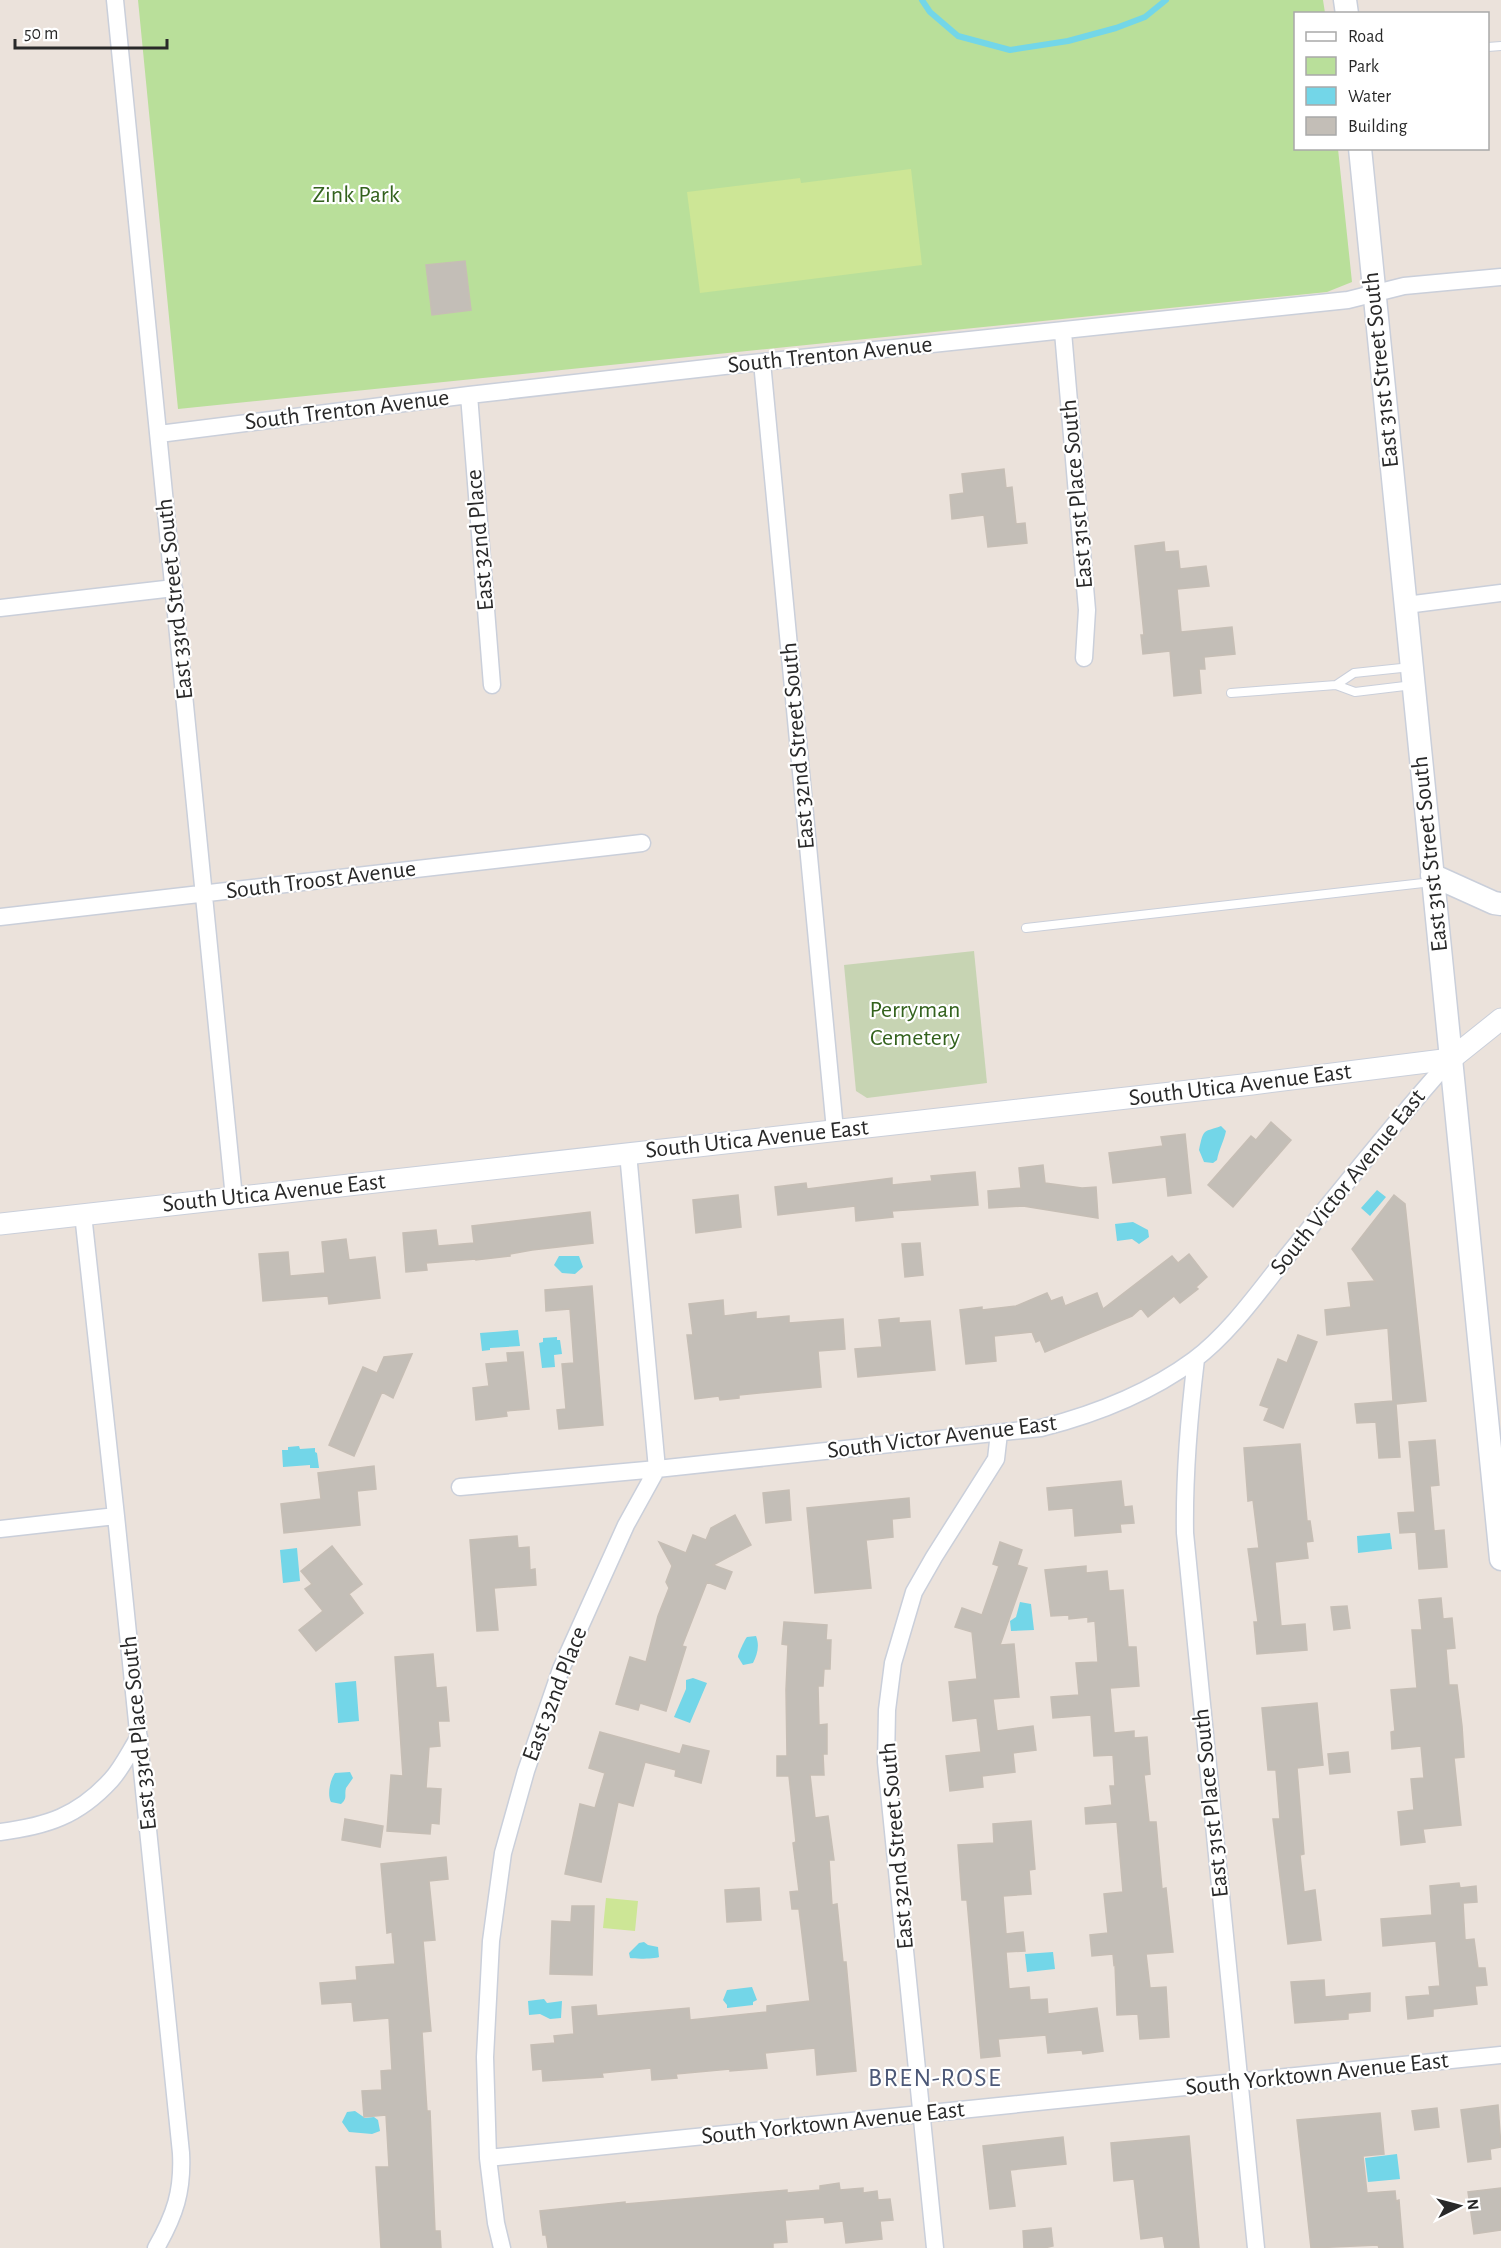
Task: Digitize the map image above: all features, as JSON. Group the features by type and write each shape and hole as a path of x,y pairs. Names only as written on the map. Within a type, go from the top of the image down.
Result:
{"main road":[{"name":"East 31st Street South","path":"1359,150 1501,1559"},
{"path":"1432,878 1501,904"}],"street":[{"name":"East 33rd Street South","path":"115,0 234,1198"},
{"name":"South Trenton Avenue","path":"159,434 468,395 1348,300 1404,286 1501,277"},
{"name":"East 31st Place South","path":"1063,332 1087,598 1084,657"},
{"name":"East 32nd Street South","path":"762,362 835,1130"},
{"name":"East 32nd Place","path":"468,395 492,685"},
{"path":"0,608 174,588"},
{"path":"1406,605 1501,593"},
{"name":"South Troost Avenue","path":"0,917 642,843"},
{"path":"1451,1059 1501,1019"},
{"name":"South Utica Avenue East","path":"0,1224 1252,1084 1451,1059"},
{"name":"South Victor Avenue East","path":"460,1487 999,1433 1041,1428 1098,1412 1157,1384 1196,1359 1234,1322 1409,1105 1451,1059"},
{"path":"628,1153 657,1469"},
{"name":"East 33rd Place South","path":"83,1214 181,2153 182,2176 178,2200 169,2225 156,2248"},
{"name":"East 31st Place South","path":"1196,1359 1186,1455 1185,1533 1256,2248"},
{"name":"East 32nd Street South","path":"935,2248 886,1762 887,1710 893,1662 915,1592 934,1557 996,1459 999,1433"},
{"name":"East 32nd Place","path":"502,2248 496,2223 488,2158 485,2050 491,1941 503,1853 526,1771 561,1669 626,1526 657,1469"},
{"path":"0,1529 116,1516"},
{"path":"0,1832 57,1821 80,1809 112,1779 139,1737"},
{"name":"South Yorktown Avenue East","path":"488,2158 1501,2055"}],"lane":[{"path":"1336,685 1354,673 1412,676"},
{"path":"1231,693 1336,685 1355,692 1412,676"},
{"path":"1026,928 1432,878"}],"green space":[{"name":"Zink Park","path":"138,0 1323,0 1325,12 1294,12 1294,150 1338,150 1352,282 1327,292 178,409"},
{"path":"911,169 922,265 700,293 687,192 800,178 801,183"},
{"name":"Perryman Cemetery","path":"974,951 987,1083 867,1098 856,1091 844,965"},
{"path":"606,1898 638,1901 635,1931 603,1928"}],"water":[{"path":"1221,1126 1226,1131 1217,1160 1213,1163 1204,1162 1199,1150 1203,1134"},
{"path":"1377,1190 1386,1197 1370,1216 1361,1208"},
{"path":"1133,1222 1148,1230 1149,1237 1139,1244 1132,1239 1117,1241 1115,1224"},
{"path":"559,1256 579,1256 583,1267 575,1274 562,1273 554,1265"},
{"path":"518,1330 520,1346 490,1348 490,1350 482,1351 480,1333"},
{"path":"557,1337 557,1340 560,1340 562,1354 554,1355 555,1367 542,1368 539,1343 543,1342 543,1338"},
{"path":"299,1446 300,1449 315,1448 319,1468 310,1468 310,1465 283,1467 282,1450"},
{"path":"1390,1533 1392,1549 1358,1553 1357,1536"},
{"path":"297,1548 300,1581 283,1583 280,1550"},
{"path":"1020,1602 1031,1604 1034,1630 1011,1631 1010,1621 1016,1617"},
{"path":"756,1636 758,1647 753,1663 743,1665 738,1657 742,1647 747,1637"},
{"path":"693,1678 707,1683 690,1723 674,1717 686,1689 686,1680"},
{"path":"356,1681 359,1721 338,1723 335,1683"},
{"path":"350,1772 353,1778 346,1788 344,1800 341,1804 331,1802 330,1787 335,1773"},
{"path":"644,1942 658,1947 659,1957 630,1958 629,1953 639,1943"},
{"path":"1053,1952 1055,1969 1027,1972 1025,1954"},
{"path":"752,1987 757,2000 753,2002 753,2005 727,2008 723,2000 727,1990"},
{"path":"544,1999 547,2003 562,2001 561,2018 550,2019 540,2014 529,2015 528,2001"},
{"path":"355,2111 365,2118 374,2117 378,2120 380,2131 372,2134 349,2132 342,2122 347,2112"},
{"path":"1397,2154 1400,2179 1368,2182 1365,2158"}],"building":[{"path":"465,261 471,310 432,315 426,265"},
{"path":"1004,469 1006,488 1012,487 1016,524 1025,523 1027,543 988,547 984,515 952,519 950,495 964,493 962,474"},
{"path":"1164,542 1165,552 1178,551 1180,569 1206,566 1209,586 1177,589 1181,632 1232,627 1235,654 1204,657 1205,669 1199,669 1201,693 1174,696 1170,651 1143,654 1141,635 1144,635 1135,546"},
{"path":"1271,1122 1291,1140 1233,1207 1208,1185 1251,1136 1256,1140"},
{"path":"1185,1134 1191,1193 1168,1196 1166,1177 1113,1183 1109,1153 1163,1146 1161,1137"},
{"path":"1043,1165 1045,1183 1082,1188 1096,1187 1098,1218 1023,1206 989,1208 988,1191 1021,1188 1019,1168"},
{"path":"975,1172 978,1205 892,1211 893,1217 856,1221 855,1206 778,1215 775,1187 806,1183 807,1189 892,1178 892,1185 932,1181 931,1176"},
{"path":"738,1195 741,1227 696,1233 693,1200"},
{"path":"1394,1195 1405,1204 1426,1401 1396,1404 1400,1457 1379,1458 1376,1422 1357,1423 1355,1404 1393,1401 1388,1328 1327,1335 1325,1310 1351,1307 1348,1283 1375,1281 1352,1249"},
{"path":"590,1212 593,1243 532,1250 510,1254 510,1256 426,1263 427,1270 406,1272 403,1233 436,1230 438,1246 474,1243 472,1226"},
{"path":"346,1239 349,1260 375,1257 380,1298 329,1304 328,1296 263,1301 259,1254 288,1252 290,1276 325,1273 322,1242"},
{"path":"920,1243 923,1275 905,1277 902,1244"},
{"path":"1189,1254 1207,1277 1196,1287 1198,1289 1180,1303 1174,1296 1148,1317 1141,1308 1132,1316 1045,1352 1040,1340 1036,1342 1032,1332 994,1336 996,1361 966,1364 960,1310 1016,1306 1047,1293 1051,1301 1062,1297 1065,1306 1097,1293 1103,1309 1172,1256 1178,1263"},
{"path":"592,1286 603,1425 559,1429 557,1410 566,1409 562,1364 574,1363 570,1309 546,1311 545,1290"},
{"path":"723,1300 724,1316 756,1312 756,1319 789,1316 789,1323 843,1319 845,1349 818,1351 821,1387 739,1395 739,1398 720,1400 719,1396 695,1399 687,1335 693,1335 689,1304"},
{"path":"899,1318 899,1323 930,1321 935,1370 858,1377 855,1349 882,1347 879,1320"},
{"path":"1298,1335 1317,1342 1283,1428 1264,1420 1269,1408 1260,1405 1278,1359 1287,1363"},
{"path":"523,1352 529,1409 506,1411 507,1416 476,1420 473,1388 489,1386 486,1364 508,1362 507,1353"},
{"path":"412,1354 393,1398 382,1392 354,1456 329,1445 363,1367 377,1373 384,1357"},
{"path":"1435,1440 1439,1485 1430,1486 1434,1531 1444,1530 1447,1567 1419,1569 1416,1532 1400,1533 1398,1513 1415,1512 1409,1442"},
{"path":"1300,1444 1307,1521 1310,1521 1313,1541 1306,1542 1308,1558 1275,1562 1281,1626 1305,1624 1307,1650 1257,1654 1254,1622 1258,1622 1248,1549 1259,1548 1253,1500 1248,1501 1244,1448"},
{"path":"374,1466 376,1489 357,1491 360,1525 284,1533 281,1504 321,1499 318,1473"},
{"path":"1121,1481 1124,1507 1132,1506 1134,1523 1120,1524 1121,1532 1075,1536 1073,1508 1049,1510 1047,1488"},
{"path":"789,1490 791,1520 766,1523 763,1493"},
{"path":"909,1498 910,1517 892,1519 893,1537 866,1540 871,1588 815,1593 807,1508"},
{"path":"735,1515 751,1545 713,1565 732,1572 725,1589 707,1582 682,1646 686,1647 666,1711 640,1703 638,1710 616,1704 630,1657 646,1662 658,1616 669,1588 666,1582 672,1566 659,1542 686,1553 693,1535 706,1540 711,1528"},
{"path":"517,1536 518,1548 529,1547 530,1570 535,1569 536,1585 494,1588 498,1630 477,1631 470,1540"},
{"path":"1000,1542 1022,1550 1017,1565 1027,1568 1000,1645 1014,1644 1019,1697 993,1699 997,1731 1033,1726 1036,1750 1013,1753 1015,1772 982,1776 983,1787 950,1791 946,1756 981,1752 977,1718 953,1721 949,1682 977,1679 972,1632 955,1627 962,1608 982,1615 999,1566 993,1564"},
{"path":"332,1546 362,1584 349,1594 363,1613 316,1651 299,1630 323,1611 305,1589 312,1584 301,1571"},
{"path":"1086,1566 1086,1573 1107,1571 1109,1591 1123,1590 1128,1647 1136,1647 1139,1686 1110,1688 1114,1733 1134,1731 1134,1738 1147,1737 1150,1774 1144,1775 1149,1822 1156,1822 1162,1889 1166,1888 1173,1952 1146,1954 1150,1988 1166,1987 1169,2037 1140,2039 1138,2014 1117,2015 1113,1954 1092,1956 1090,1935 1108,1933 1104,1894 1123,1892 1117,1822 1086,1824 1085,1808 1112,1805 1110,1786 1115,1786 1113,1755 1094,1756 1091,1715 1053,1718 1051,1697 1079,1695 1076,1663 1098,1662 1095,1621 1088,1622 1088,1617 1069,1619 1069,1615 1051,1616 1045,1570"},
{"path":"1441,1598 1443,1619 1452,1618 1455,1648 1446,1649 1449,1685 1457,1685 1462,1726 1464,1757 1454,1758 1461,1825 1423,1829 1425,1842 1401,1845 1398,1812 1414,1810 1411,1779 1424,1778 1421,1746 1392,1749 1391,1732 1395,1731 1391,1690 1417,1688 1412,1630 1422,1630 1419,1600"},
{"path":"1347,1606 1350,1628 1334,1630 1331,1607"},
{"path":"784,1622 827,1625 826,1640 831,1640 830,1669 824,1669 823,1686 818,1686 819,1725 827,1724 827,1754 823,1754 824,1775 810,1775 815,1818 828,1816 834,1860 829,1860 832,1905 837,1904 843,1962 846,1962 856,2071 817,2075 815,2048 765,2053 767,2068 676,2074 677,2078 652,2080 651,2068 602,2073 603,2077 543,2081 542,2069 533,2070 531,2045 555,2043 554,2036 574,2034 572,2007 596,2005 597,2016 689,2008 690,2020 767,2012 767,2006 810,2001 799,1909 792,1909 790,1892 799,1891 793,1843 796,1842 789,1776 777,1776 777,1756 787,1756 788,1645 782,1644"},
{"path":"433,1654 436,1688 446,1687 449,1721 438,1721 440,1746 429,1747 426,1788 441,1789 439,1824 431,1823 430,1834 387,1831 391,1775 403,1776 395,1657"},
{"path":"1317,1703 1323,1765 1297,1768 1304,1854 1300,1855 1304,1892 1315,1890 1321,1940 1288,1944 1273,1819 1280,1819 1276,1770 1268,1770 1262,1708"},
{"path":"600,1732 680,1754 683,1745 709,1751 701,1783 675,1776 676,1770 645,1762 633,1806 618,1802 601,1882 565,1874 580,1804 595,1808 605,1773 589,1768"},
{"path":"1348,1752 1350,1772 1330,1774 1328,1754"},
{"path":"345,1819 383,1826 380,1847 342,1840"},
{"path":"1031,1821 1035,1869 1029,1870 1031,1894 1003,1896 1006,1934 1023,1932 1025,1951 1006,1952 1009,1989 1029,1987 1030,2000 1047,1999 1048,2014 1097,2008 1103,2051 1083,2054 1082,2050 1048,2053 1046,2035 998,2039 1000,2056 981,2058 967,1900 962,1900 958,1845 994,1843 993,1824"},
{"path":"446,1857 448,1879 429,1881 435,1940 423,1941 431,2031 422,2032 427,2111 430,2111 435,2231 440,2231 441,2248 381,2248 376,2167 389,2167 386,2115 364,2117 362,2091 382,2090 381,2071 392,2070 389,2018 354,2021 352,2002 322,2004 320,1983 357,1980 356,1967 395,1964 392,1932 387,1933 381,1864"},
{"path":"1459,1883 1460,1888 1476,1886 1477,1902 1463,1903 1465,1940 1474,1939 1478,1968 1485,1968 1487,1985 1475,1986 1477,2004 1433,2009 1433,2016 1408,2019 1406,1997 1430,1995 1429,1987 1440,1986 1436,1941 1383,1946 1381,1919 1432,1915 1430,1886"},
{"path":"759,1888 761,1920 727,1922 725,1890"},
{"path":"572,1906 594,1906 592,1975 550,1974 552,1921 571,1922"},
{"path":"1324,1980 1325,1997 1370,1993 1370,2011 1348,2013 1348,2019 1295,2023 1291,1982"},
{"path":"1498,2105 1501,2147 1490,2149 1491,2159 1468,2162 1461,2110"},
{"path":"1437,2108 1439,2127 1415,2130 1412,2111"},
{"path":"1380,2113 1384,2154 1363,2156 1367,2193 1395,2191 1396,2201 1399,2200 1403,2248 1379,2248 1378,2245 1311,2248 1297,2120"},
{"path":"1189,2136 1199,2248 1165,2248 1163,2236 1141,2239 1134,2179 1114,2181 1111,2143"},
{"path":"1063,2137 1066,2164 1010,2170 1015,2206 990,2209 983,2146"},
{"path":"839,2183 840,2190 863,2188 863,2193 877,2191 878,2200 890,2199 893,2220 880,2221 882,2239 846,2243 843,2221 825,2223 824,2217 785,2220 787,2242 773,2243 773,2248 548,2248 546,2235 543,2235 540,2211 625,2202 625,2204 787,2190 787,2193 820,2190 820,2186"},
{"path":"1501,2188 1501,2230 1474,2234 1468,2192"},
{"path":"1051,2228 1053,2246 1024,2248 1023,2231"}],"waterway":[{"path":"922,0 930,12 958,36 1010,50 1068,41 1116,28 1145,17 1166,0"}],"district":[{"name":"BREN-ROSE","path":"935,2078"}]}
